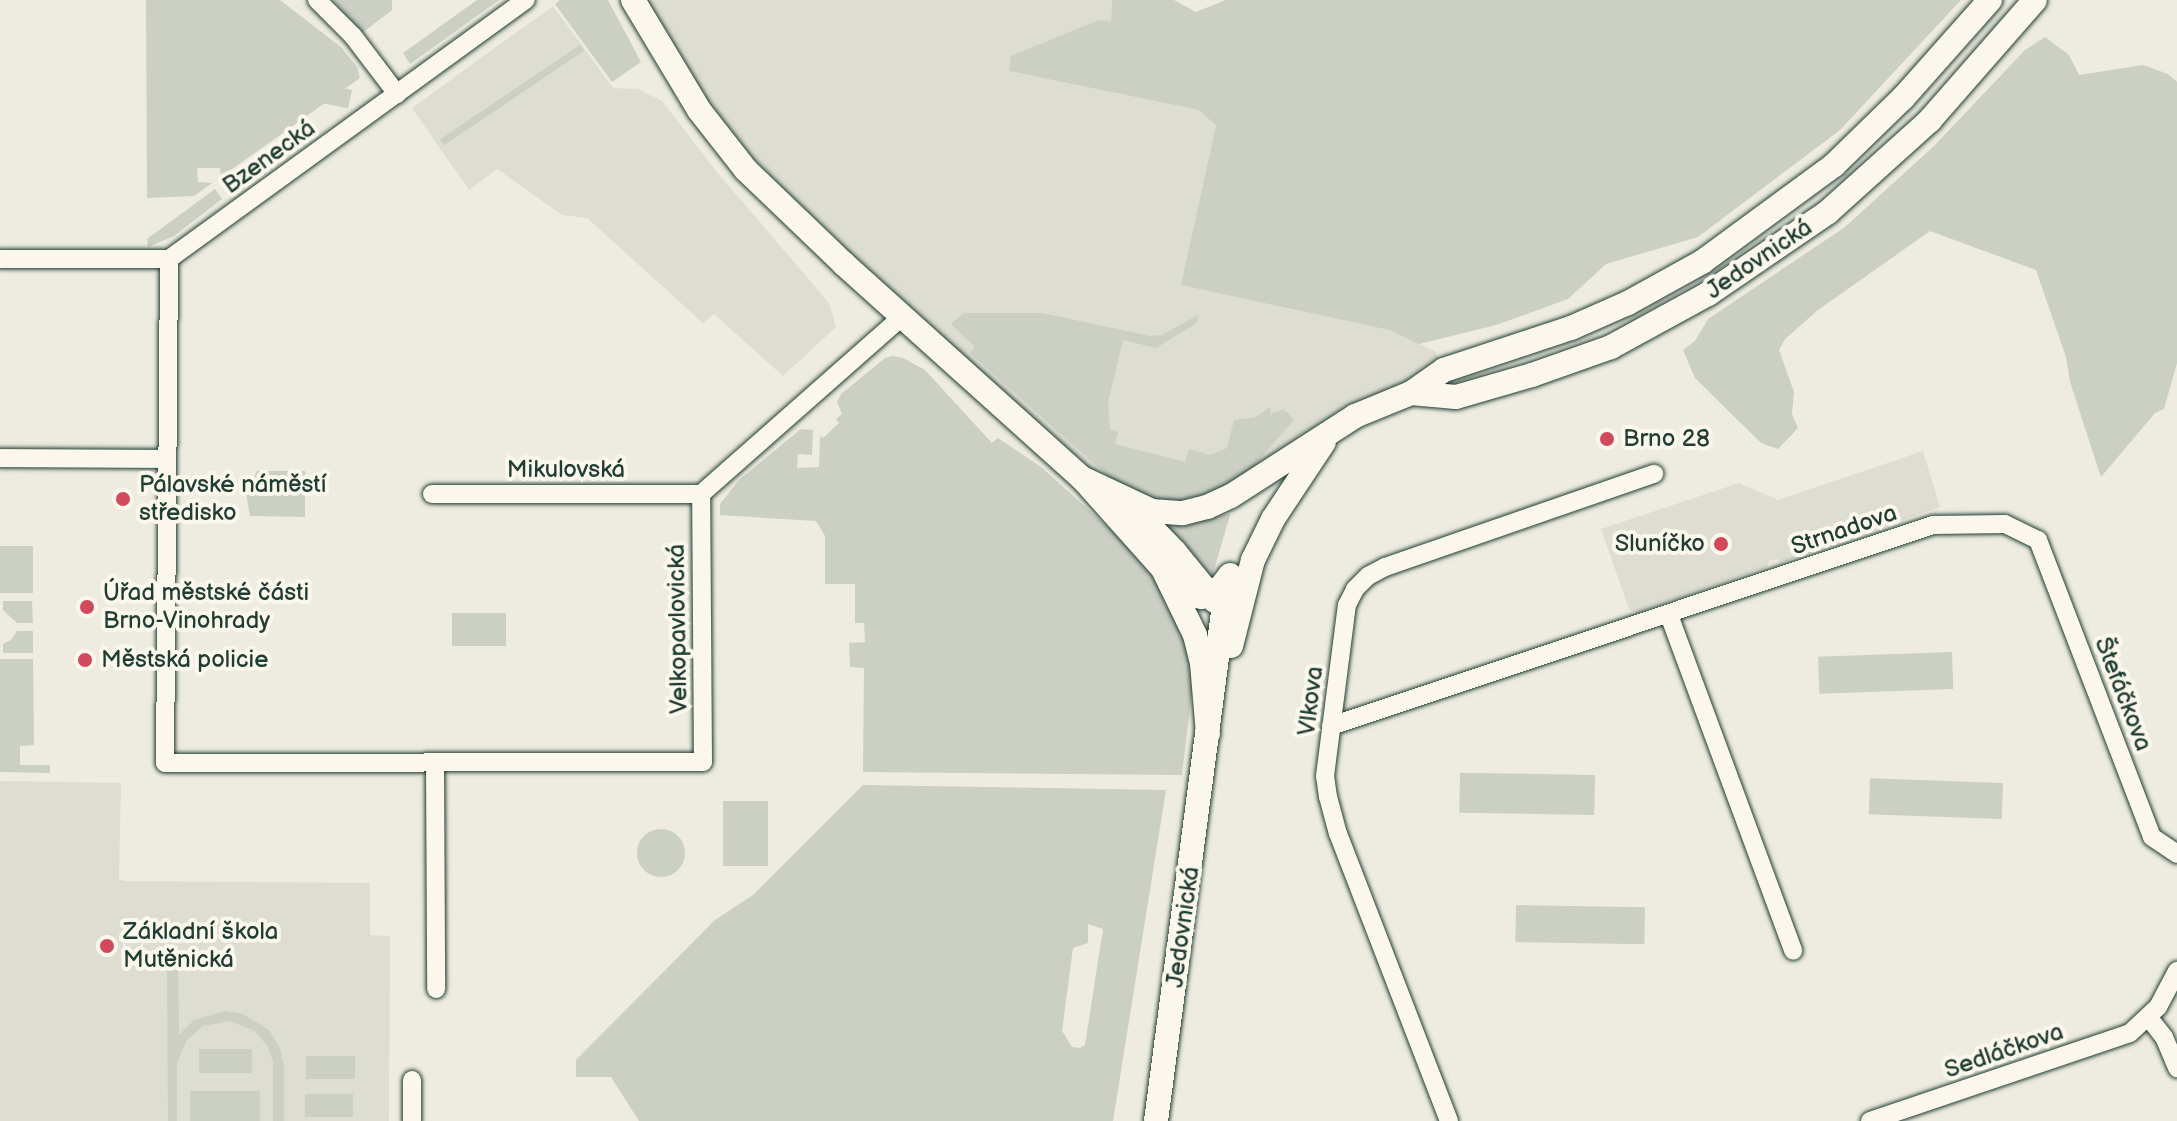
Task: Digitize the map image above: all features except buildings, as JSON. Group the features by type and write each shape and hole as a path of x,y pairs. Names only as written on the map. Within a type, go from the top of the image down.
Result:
{"main road":[{"path":"633,0 686,89 729,150 796,220 1082,478 1163,569 1192,595 1219,607"},
{"name":"Jedovnická","path":"1082,478 1152,511 1183,513 1231,496 1331,432 1381,403 1411,393 1444,370 1571,328 1702,262 1834,165 1903,98 1990,0"},
{"name":"Jedovnická","path":"1411,393 1456,397 1532,375 1611,347 1708,294 1828,212 1930,120 2035,0"},
{"name":"Jedovnická","path":"1156,1121 1208,734 1219,607 1251,528 1274,487 1331,432"},
{"name":"Jedovnická","path":"1208,734 1253,560 1273,519 1331,432"},
{"path":"1082,478 1148,524 1219,607"},
{"path":"1163,569 1195,635 1202,663 1208,734"}],"street":[{"path":"317,0 353,36 397,94"},
{"name":"Bzenecká","path":"169,259 526,0"},
{"path":"0,259 169,259"},
{"name":"Velkopavlovická","path":"169,259 170,422 165,459 165,763 703,762 701,494"},
{"path":"701,494 902,317"},
{"path":"0,458 165,459"},
{"name":"Vlkova","path":"1449,1121 1338,834 1325,776 1347,605 1355,589 1368,576 1385,567 1654,474"},
{"name":"Mikulovská","path":"432,494 701,494"},
{"name":"Strnadova","path":"1331,726 1933,525 2005,524 2038,540"},
{"name":"Štefáčkova","path":"2038,540 2152,837 2177,854"},
{"path":"1669,615 1793,951"},
{"path":"435,763 436,989"},
{"name":"Sedláčkova","path":"1870,1121 2130,1033 2149,1018 2165,997 2177,971"},
{"path":"2149,1018 2164,1037 2177,1068"},
{"path":"412,1080 412,1121"}],"shaded area":[{"path":"146,0 280,0 341,47 357,67 360,78 221,177 220,168 197,168 198,182 212,183 194,196 147,198"},
{"path":"333,0 392,0 392,10 362,33"},
{"path":"477,0 499,0 410,64 403,53"},
{"path":"560,0 608,0 641,62 612,82 555,4"},
{"path":"633,0 1112,0 1111,22 1009,71 1199,110 1216,127 1182,285 1389,330 1435,351 1444,370 1244,488 1123,498 766,190"},
{"path":"1112,0 1174,0 1196,12 1226,0 1961,0 1840,130 1698,237 1606,264 1568,299 1496,325 1419,344 1389,330 1181,285 1216,126 1199,110 1009,71 1011,56 1099,20 1111,22"},
{"path":"553,6 613,88 638,89 662,101 716,171 829,303 836,327 783,376 714,314 703,323 587,218 562,215 497,169 469,190 412,108"},
{"path":"2045,37 2069,55 2079,75 2143,65 2168,74 2177,82 2177,363 2164,409 2155,413 2101,477 2070,382 2066,357 2036,270 1930,231 1818,310 1785,339 1779,350 1794,392 1792,414 1798,428 1778,449 1761,443 1695,378 1683,350 1695,341 1708,319 1845,227 1934,146 2025,50"},
{"path":"580,45 584,51 444,145 440,140"},
{"path":"197,57 352,90 348,109 194,76"},
{"path":"215,189 222,199 174,236 148,247 147,239"},
{"path":"964,313 1042,313 1150,336 1162,335 1198,315 1197,323 1156,348 1123,340 1108,403 1110,429 1118,432 1115,444 1185,462 1189,449 1210,455 1227,448 1234,420 1256,417 1270,407 1271,414 1284,409 1294,420 1247,474 1223,492 1163,506 1117,484 970,353 975,347 951,324"},
{"path":"893,356 925,370 992,443 998,438 1041,467 1139,555 1167,591 1195,666 1182,775 863,772 864,668 850,667 849,643 865,642 864,623 855,623 855,584 825,584 825,536 816,521 720,515 720,504 739,480 801,429 813,430 812,455 798,454 797,468 819,467 820,436 823,438 839,423 836,419 842,414 837,402 841,394 885,358"},
{"name":"Sluníčko","path":"1923,451 1940,507 1781,563 1777,559 1769,561 1767,567 1637,613 1629,609 1601,529 1739,483 1778,500"},
{"path":"257,471 305,471 305,517 250,516 246,493"},
{"path":"1230,515 1212,577 1168,527"},
{"path":"0,546 33,546 33,593 0,593"},
{"path":"3,601 32,601 33,623 17,623 3,610"},
{"path":"452,613 506,613 506,646 452,646"},
{"path":"17,631 33,631 33,653 3,653 3,644 11,640"},
{"path":"1952,652 1953,689 1819,694 1818,657"},
{"path":"0,659 33,659 34,745 20,746 20,765 50,765 50,773 0,772"},
{"path":"1460,773 1595,775 1594,815 1459,813"},
{"path":"1870,778 2003,783 2002,819 1869,814"},
{"name":"Základní škola Mutěnická","path":"0,781 121,783 119,878 123,881 370,883 370,935 390,936 389,1121 0,1121"},
{"path":"863,785 1166,790 1113,1121 639,1121 611,1077 576,1077 576,1060 715,920 753,895","holes":["1088,924 1103,929 1085,1045 1072,1047 1062,1031 1073,948 1088,943"]},
{"path":"723,801 768,801 768,866 723,866"},
{"path":"661,829 678,836 685,853 678,870 661,877 644,870 637,853 644,836"},
{"path":"1516,905 1645,907 1644,944 1515,942"},
{"path":"167,954 178,954 179,1035 194,1020 225,1011 243,1014 269,1030 280,1048 284,1067 284,1121 273,1121 273,1062 268,1047 255,1031 230,1021 203,1026 187,1040 177,1062 177,1121 168,1121"},
{"path":"199,1049 252,1049 252,1073 199,1073"},
{"path":"306,1056 355,1056 355,1079 306,1079"},
{"path":"190,1091 260,1091 260,1121 190,1121"},
{"path":"305,1094 353,1094 353,1117 305,1117"}],"place":[{"name":"Brno 28","path":"1607,439"},
{"name":"Pálavské náměstí středisko","path":"123,499"},
{"name":"Sluníčko","path":"1721,544"},
{"name":"Úřad městské části Brno-Vinohrady","path":"87,607"},
{"name":"Městská policie","path":"85,660"},
{"name":"Základní škola Mutěnická","path":"107,946"}]}
